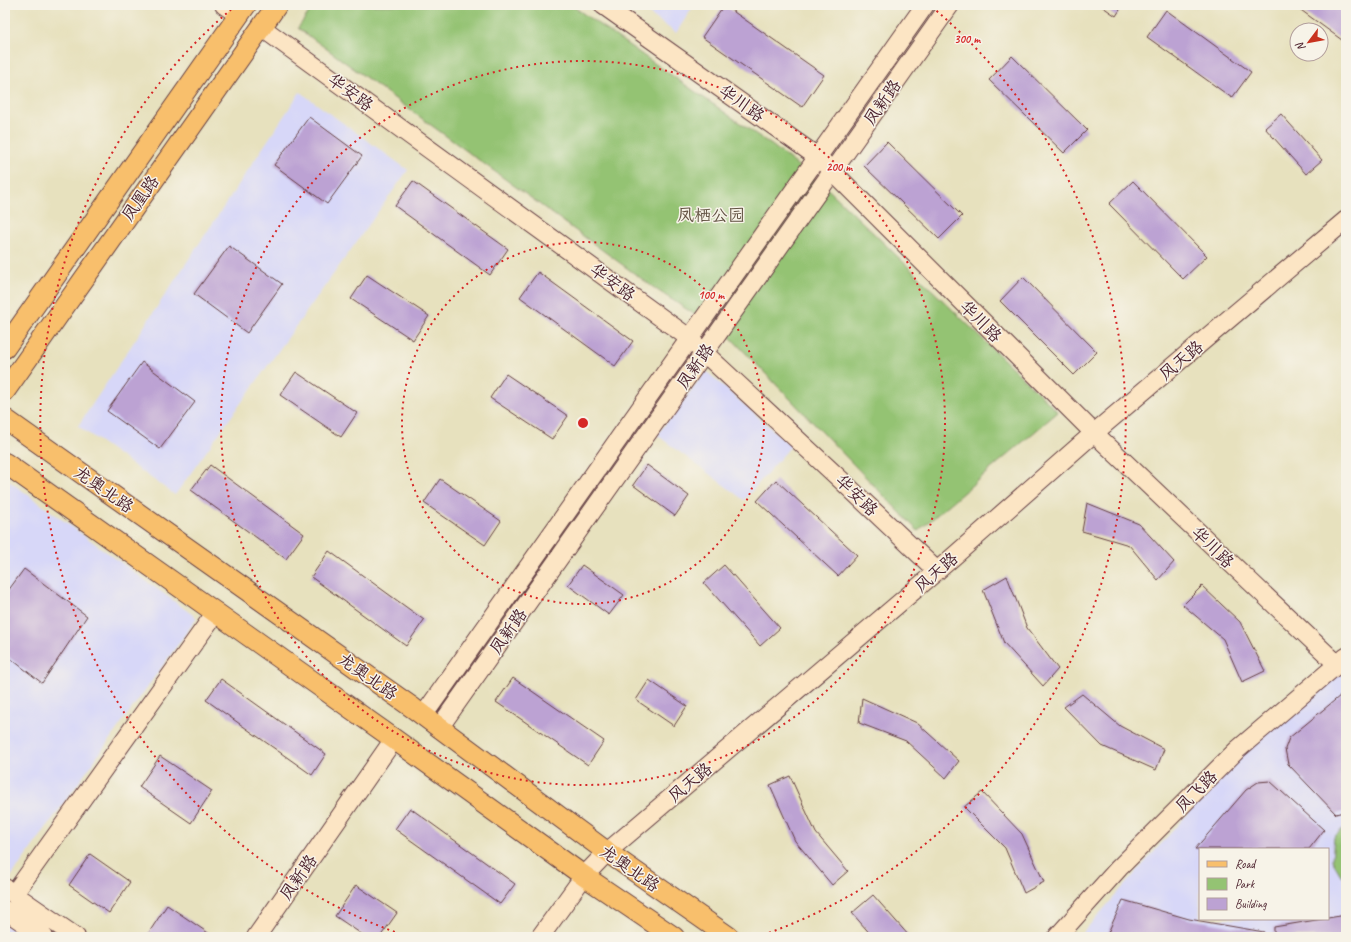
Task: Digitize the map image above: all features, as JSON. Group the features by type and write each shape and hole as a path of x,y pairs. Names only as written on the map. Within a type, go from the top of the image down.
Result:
{"main road":[{"name":"凤凰路","path":"5,391 277,5"},
{"name":"凤凰路","path":"5,348 236,8"},
{"name":"龙奥北路","path":"5,419 423,716 607,852 729,937"},
{"name":"龙奥北路","path":"5,463 216,612 584,876 674,937"}],"street":[{"name":"华川路","path":"603,5 818,157 1094,433 1341,660"},
{"path":"423,716 925,5"},
{"name":"凤新路","path":"439,728 950,5"},
{"name":"华安路","path":"261,27 690,339 937,571"},
{"name":"风天路","path":"540,937 584,876 607,852 937,571 1094,433 1346,220"},
{"path":"76,937 10,891 216,612"},
{"name":"凤飞路","path":"1057,937 1118,868 1237,750 1341,660"},
{"name":"凤新路","path":"256,937 394,739"},
{"path":"5,910 44,937"}],"shaded area":[{"path":"637,5 694,5 676,33"},
{"path":"300,92 408,170 175,495 78,426"},
{"path":"706,371 791,446 744,500 657,435"},
{"path":"5,478 197,618 5,885"},
{"path":"1346,667 1346,937 1079,937 1249,744"},
{"path":"5,899 62,937 5,937"}],"green space":[{"name":"凤栖公园","path":"314,5 571,5 773,146 830,191 1058,412 918,531 731,338 657,290 298,28"},
{"path":"1346,826 1346,880 1342,877 1332,860 1334,837"}],"building":[{"path":"724,5 824,75 802,107 702,37"},
{"path":"1100,5 1123,5 1116,16"},
{"path":"1294,5 1346,5 1346,43 1329,31 1329,22 1317,22"},
{"path":"1166,10 1251,72 1232,98 1147,37"},
{"path":"1012,56 1087,130 1064,153 989,80"},
{"path":"1281,114 1322,160 1306,174 1265,128"},
{"path":"309,117 362,156 327,204 274,165"},
{"path":"887,142 962,216 939,239 864,166"},
{"path":"413,181 508,249 490,275 395,206"},
{"path":"1133,181 1207,256 1183,279 1109,204"},
{"path":"229,246 282,284 247,333 194,294"},
{"path":"538,272 633,341 615,366 520,297"},
{"path":"367,275 429,316 413,340 351,299"},
{"path":"1023,277 1097,352 1074,375 1000,301"},
{"path":"142,362 195,402 160,449 107,411"},
{"path":"296,372 357,413 341,437 280,395"},
{"path":"506,374 568,416 552,439 490,398"},
{"path":"210,465 304,534 286,559 191,490"},
{"path":"647,465 689,496 675,516 633,485"},
{"path":"440,479 501,521 485,545 424,503"},
{"path":"776,480 857,555 838,576 757,501"},
{"path":"1087,503 1139,524 1174,562 1158,580 1129,545 1082,531"},
{"path":"329,551 424,620 406,646 311,577"},
{"path":"582,565 624,595 609,615 568,585"},
{"path":"724,565 780,628 760,646 704,583"},
{"path":"24,569 87,616 42,683 5,654 5,595"},
{"path":"1007,576 1027,628 1058,669 1043,686 1004,643 983,590"},
{"path":"1202,586 1240,622 1265,671 1242,682 1223,639 1183,605"},
{"path":"513,678 604,741 588,765 496,702"},
{"path":"221,679 326,754 312,775 206,700"},
{"path":"649,680 687,706 674,726 636,700"},
{"path":"1346,691 1346,810 1336,814 1288,764 1285,749 1289,738"},
{"path":"1082,694 1120,726 1164,749 1156,770 1102,746 1064,707"},
{"path":"862,698 917,723 959,761 946,778 906,741 859,723"},
{"path":"160,756 212,791 191,823 139,787"},
{"path":"790,776 816,833 848,871 832,885 795,841 770,785"},
{"path":"1270,781 1324,830 1310,848 1195,849 1246,790 1258,782"},
{"path":"982,792 1022,834 1044,882 1024,893 1005,848 964,807"},
{"path":"410,808 515,884 500,904 395,829"},
{"path":"90,854 130,882 109,913 69,885"},
{"path":"356,885 397,913 380,937 366,937 335,916"},
{"path":"873,895 910,937 873,937 852,913"},
{"path":"1123,900 1189,919 1264,932 1264,937 1106,937"},
{"path":"167,905 214,937 146,937"},
{"path":"1346,915 1346,937 1274,937 1274,927 1316,920 1329,920 1329,918"}]}
